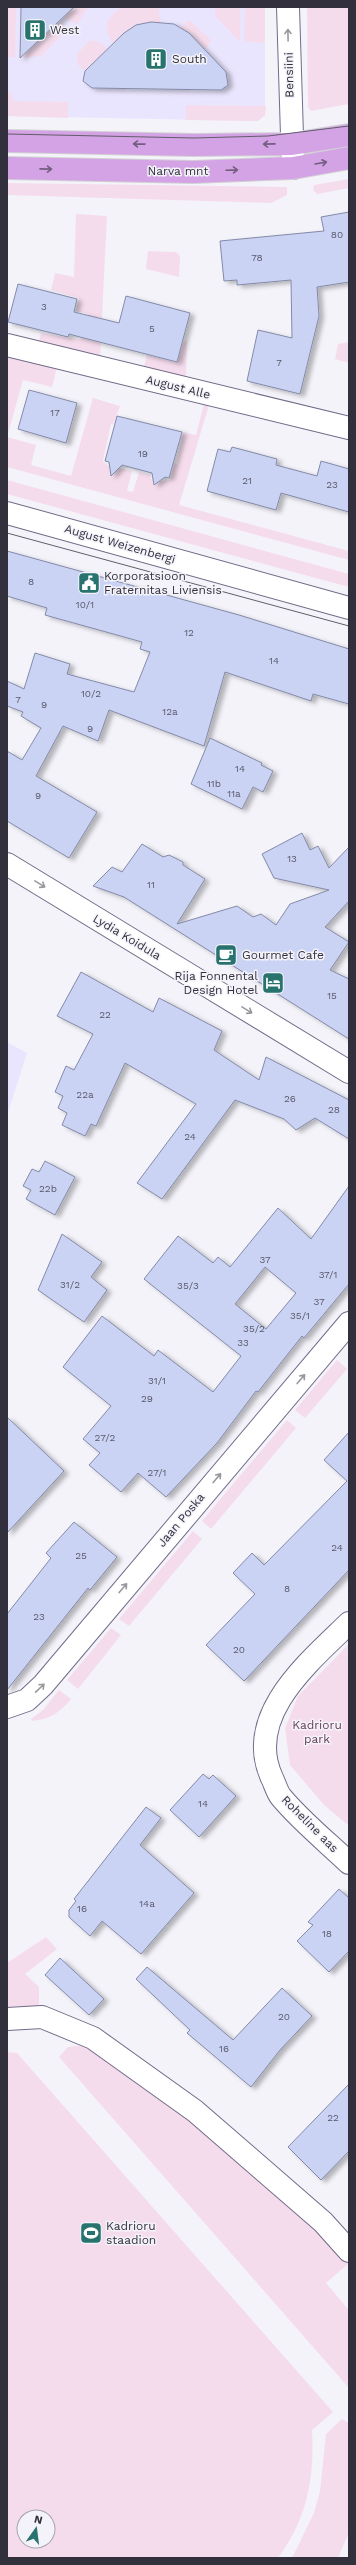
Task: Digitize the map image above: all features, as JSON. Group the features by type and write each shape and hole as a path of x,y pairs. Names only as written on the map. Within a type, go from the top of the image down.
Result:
{"main road":[{"path":"7,141 194,145 292,144 349,135"},
{"name":"Narva mnt","path":"7,168 193,172 293,168 349,158"}],"street":[{"name":"Bensiini","path":"288,7 293,168"},
{"name":"August Alle","path":"7,345 349,428"},
{"name":"August Weizenbergi","path":"7,513 349,608"},
{"name":"Lydia Koidula","path":"7,864 349,1072"},
{"name":"Jaan Poska","path":"7,1707 27,1700 43,1685 349,1323"},
{"name":"Roheline aas","path":"349,1623 303,1668 273,1710 267,1727 263,1749 268,1771 280,1796 349,1863"},
{"path":"7,2019 42,2016 93,2038 195,2111 323,2222 349,2251"}],"shaded area":[{"path":"7,7 265,7 265,115 258,121 7,116"},
{"path":"7,1042 27,1053 7,1116"}],"green space":[{"path":"7,7 16,7 15,57 7,57"},
{"path":"73,7 89,7 77,24 63,17"},
{"path":"122,7 158,7 161,22 147,23 134,27 123,34 113,44 107,32 107,23 109,19"},
{"path":"214,7 240,7 240,42 216,17"},
{"path":"245,7 265,7 265,43 244,41"},
{"path":"307,7 349,7 349,104 311,111 308,107"},
{"path":"59,21 65,28 65,32 41,56 19,58 19,47 34,45"},
{"path":"187,21 191,21 211,40 205,50 181,28"},
{"path":"90,40 100,42 108,49 85,71 78,65 77,54"},
{"path":"7,92 11,93 13,101 68,102 68,118 7,116"},
{"path":"186,105 266,106 265,115 258,121 186,120"},
{"path":"349,179 349,188 317,194 313,190 314,185"},
{"path":"7,183 287,187 287,195 271,203 7,195"},
{"path":"76,214 107,216 100,359 38,344 41,333 81,340 88,314 76,311 79,298 51,290 55,273 74,277"},
{"path":"148,251 176,252 180,256 179,277 146,269"},
{"path":"187,340 186,380 143,370 147,355 177,362 182,344"},
{"path":"349,342 349,363 335,359 338,344"},
{"path":"7,355 57,367 52,387 23,380 7,437"},
{"path":"93,398 120,406 113,425 111,424 103,461 108,466 132,471 127,491 133,492 139,472 150,475 151,479 162,481 170,480 174,463 177,464 183,432 196,435 204,404 209,405 179,505 349,551 349,560 7,467 7,437 36,445 31,465 71,476"},
{"path":"7,480 349,574 349,587 7,494"},
{"path":"337,1360 347,1369 305,1418 295,1410"},
{"path":"287,1420 296,1428 211,1529 202,1521"},
{"path":"193,1531 202,1539 129,1626 119,1619"},
{"path":"111,1628 121,1635 78,1689 67,1680"},
{"name":"Kadrioru park","path":"349,1644 349,1826 324,1805 290,1765 285,1728 298,1696"},
{"path":"59,1690 71,1699 67,1704 59,1712 49,1717 32,1721 31,1719 43,1710"},
{"path":"46,1937 57,1949 25,1974 39,1987 39,2006 7,2007 7,1963"},
{"path":"85,2045 152,2088 304,2216 349,2263 326,2283 349,2310 349,2388 59,2057 68,2047"},
{"name":"Kadrioru staadion","path":"7,2052 17,2053 333,2412 312,2430 312,2464 307,2497 296,2528 278,2558 7,2558"},
{"path":"342,2419 349,2423 349,2532 338,2558 292,2558 314,2513 320,2491 326,2434"}],"building":[{"name":"West","path":"21,7 74,7 20,58"},
{"name":"South","path":"151,22 174,24 189,33 226,72 228,85 221,90 92,88 83,81 85,71 124,33 136,25"},
{"path":"349,212 349,282 317,287 319,316 300,394 247,381 258,330 292,338 291,280 237,285 237,280 224,281 220,241 324,231 321,217"},
{"path":"18,284 77,299 74,312 119,323 126,296 190,313 177,362 69,334 68,337 8,322"},
{"path":"29,390 77,403 66,443 18,429"},
{"path":"117,416 182,432 169,478 165,477 154,485 152,473 122,465 111,476 109,462 105,461"},
{"path":"232,447 277,459 276,465 317,476 321,461 349,469 349,512 281,493 276,510 207,491 218,449 230,452"},
{"path":"7,551 239,615 349,649 349,704 313,694 311,701 225,672 204,746 109,710 98,741 63,726 36,776 97,812 69,858 7,821 7,751 22,760 41,728 21,716 23,712 7,706 7,681 24,689 35,653 70,664 67,674 134,692 150,652 140,649 142,642 45,615 47,608 7,596"},
{"path":"210,738 262,763 261,765 273,771 263,792 253,787 242,809 191,784"},
{"path":"302,833 310,850 318,846 329,868 349,847 349,901 325,927 349,942 330,970 349,979 349,1039 124,897 93,886 112,867 122,872 142,844 163,857 169,855 183,862 183,865 205,879 177,924 237,906 253,917 261,914 276,925 290,904 329,890 274,878 262,854"},
{"path":"81,972 153,1012 159,998 222,1031 214,1050 259,1080 266,1057 349,1100 349,1139 315,1118 296,1130 284,1119 235,1100 162,1199 137,1183 196,1104 125,1063 96,1126 91,1124 85,1136 62,1125 67,1113 58,1108 63,1096 55,1092 66,1066 74,1070 93,1034 57,1016"},
{"path":"45,1161 75,1177 55,1215 26,1199 31,1190 23,1186 32,1169 39,1172"},
{"path":"349,1186 349,1284 304,1338 302,1336 258,1392 256,1391 217,1443 166,1497 138,1473 121,1492 89,1465 100,1453 83,1439 111,1406 63,1367 102,1316 154,1356 158,1350 213,1392 241,1356 144,1279 178,1236 213,1263 218,1257 230,1267 278,1208 311,1239","holes":["265,1267 296,1293 266,1329 235,1304"]},
{"path":"62,1234 102,1262 91,1277 107,1290 84,1322 38,1290"},
{"path":"7,1417 64,1471 7,1533"},
{"path":"349,1432 349,1570 244,1681 206,1645 255,1594 233,1573 252,1553 264,1565 347,1481 324,1460"},
{"path":"74,1522 117,1557 90,1590 88,1588 7,1690 7,1614 51,1558 46,1553"},
{"path":"203,1774 209,1779 213,1775 236,1796 199,1837 170,1810"},
{"path":"146,1807 161,1818 140,1845 194,1893 141,1954 102,1921 90,1936 69,1917 69,1910 76,1901 74,1899"},
{"path":"339,1889 349,1898 349,1951 329,1972 297,1941 313,1925 308,1922"},
{"path":"60,1958 104,1999 89,2015 45,1975"},
{"path":"147,1967 233,2040 282,1988 312,2016 280,2050 251,2087 187,2033 190,2030 136,1979"},
{"path":"349,2084 349,2151 321,2180 288,2147"}],"tram line":[{"path":"7,134 194,138 268,136 349,126"},
{"path":"7,533 349,626"}],"place":[{"name":"West","path":"35,30"},
{"name":"South","path":"156,59"},
{"name":"Korporatsioon Fraternitas Liviensis","path":"89,583"},
{"name":"Gourmet Cafe","path":"226,955"},
{"name":"Rija Fonnental Design Hotel","path":"273,983"},
{"name":"Kadrioru staadion","path":"91,2233"}]}
